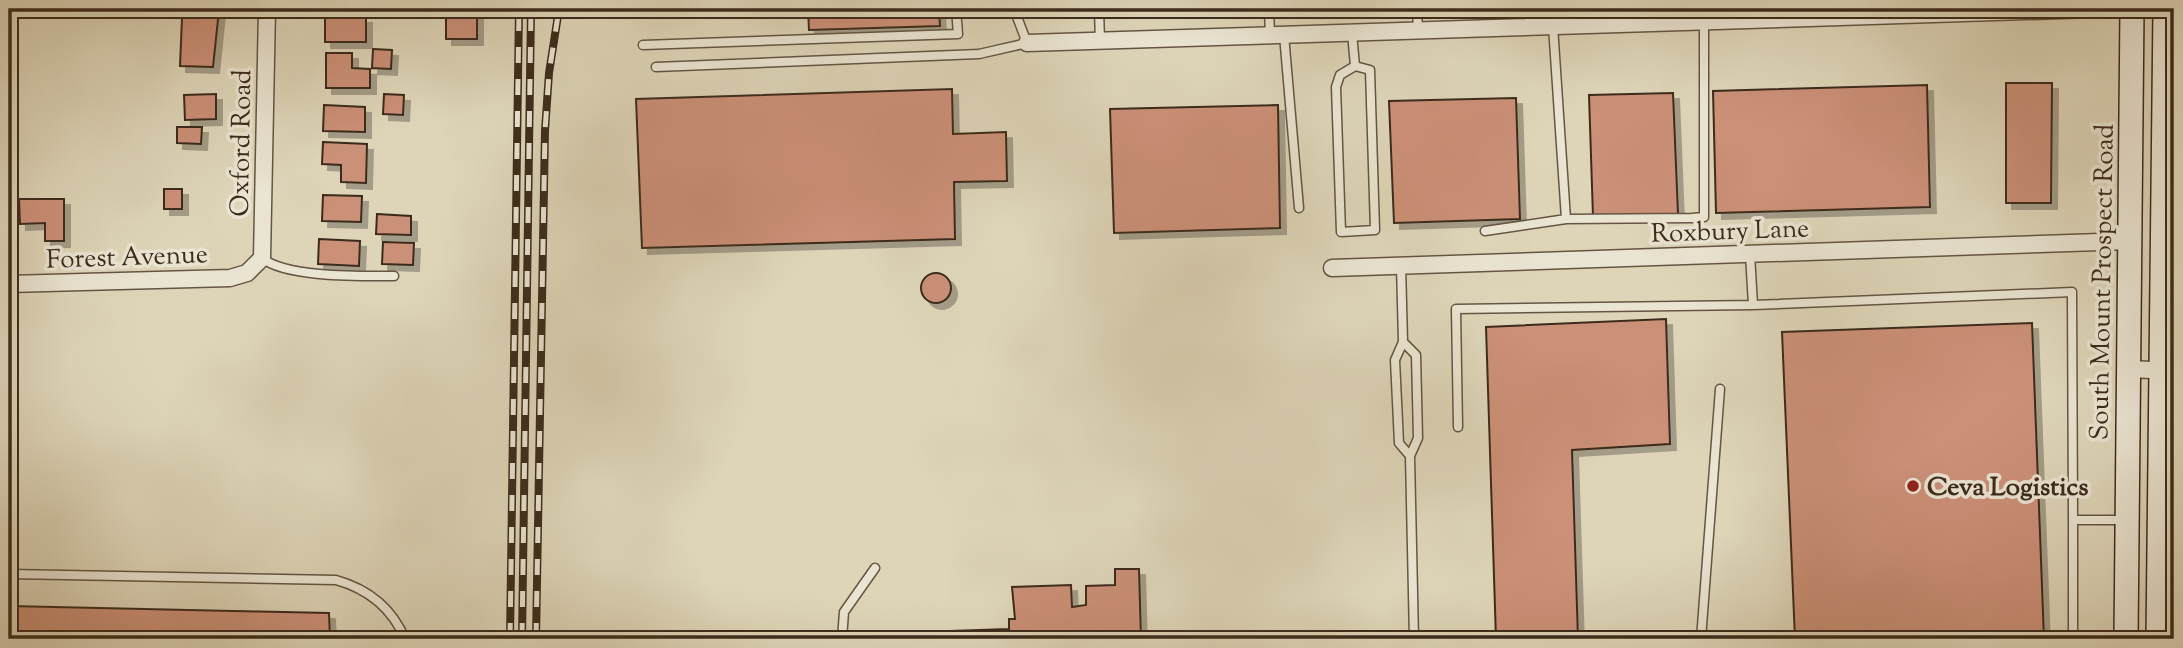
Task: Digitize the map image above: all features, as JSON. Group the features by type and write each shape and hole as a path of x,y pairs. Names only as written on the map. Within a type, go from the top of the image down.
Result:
{"main road":[{"name":"South Mount Prospect Road","path":"2126,639 2132,9"},
{"path":"2158,639 2167,371 2165,9"}],"street":[{"name":"Oxford Road","path":"262,258 267,9"},
{"path":"1027,43 1704,21 1752,14 2091,9"},
{"name":"Roxbury Lane","path":"1332,268 2130,241"},
{"name":"Forest Avenue","path":"9,284 230,278 247,273 262,258"},
{"path":"2129,369 2167,371"}],"lane":[{"path":"643,45 958,34 956,9"},
{"path":"656,66 979,54 1027,43 1014,9"},
{"path":"1099,9 1100,41"},
{"path":"1269,9 1277,35 1299,208"},
{"path":"1417,9 1418,31"},
{"path":"1534,9 1534,27"},
{"path":"1485,231 1566,219 1704,217 1704,21"},
{"path":"1553,26 1566,219"},
{"path":"1352,33 1354,66"},
{"path":"1354,66 1370,70 1375,230 1341,232 1336,88 1340,75 1354,66"},
{"path":"1750,254 1753,305"},
{"path":"262,258 275,266 340,277 394,276"},
{"path":"1401,265 1403,342 1395,360 1399,443 1410,456"},
{"path":"1458,427 1456,309 1753,305 2072,292 2073,639"},
{"path":"1403,342 1416,355 1418,438 1410,456 1414,639"},
{"path":"1701,639 1720,389"},
{"path":"2073,520 2127,520"},
{"path":"842,639 844,612 875,568"},
{"path":"9,574 336,580 374,598 394,619 405,639"}],"building":[{"path":"197,9 219,10 213,67 180,66 182,18 196,18"},
{"path":"446,9 477,9 477,39 446,39"},
{"path":"808,9 939,9 940,26 809,30"},
{"path":"325,17 366,17 366,42 325,42"},
{"path":"373,49 392,50 391,69 372,68"},
{"path":"326,53 352,53 352,68 370,69 370,88 326,88"},
{"path":"2006,83 2052,83 2051,203 2006,203"},
{"path":"1927,85 1930,207 1716,213 1713,91"},
{"path":"952,89 953,134 1006,132 1007,181 954,182 955,239 642,248 636,99"},
{"path":"1673,93 1678,214 1593,217 1589,95"},
{"path":"216,94 216,119 185,120 184,95"},
{"path":"384,94 404,95 403,115 383,114"},
{"path":"1516,98 1520,219 1394,223 1389,101"},
{"path":"324,105 365,107 365,132 323,131"},
{"path":"1278,105 1280,228 1114,233 1110,109"},
{"path":"177,127 202,127 201,144 177,143"},
{"path":"323,142 367,144 366,183 341,182 341,165 322,164"},
{"path":"164,189 182,189 182,209 164,209"},
{"path":"323,195 362,196 361,222 322,221"},
{"path":"19,199 64,199 64,241 45,241 45,223 20,224"},
{"path":"377,214 411,216 411,235 376,234"},
{"path":"319,239 360,241 359,266 318,264"},
{"path":"383,242 414,243 413,265 382,264"},
{"path":"936,273 947,277 951,288 947,299 936,303 925,299 921,288 925,277"},
{"path":"1666,319 1670,444 1572,450 1578,639 1496,639 1486,327"},
{"name":"Ceva Logistics","path":"2032,323 2044,639 1795,639 1782,332"},
{"path":"1115,569 1139,569 1141,639 861,639 861,634 1009,629 1009,619 1015,619 1012,587 1071,585 1072,607 1086,605 1086,586 1115,585"},
{"path":"9,606 329,613 330,639 9,639"}],"railway":[{"path":"510,639 519,9"},
{"path":"522,639 531,9"},
{"path":"536,639 545,131 549,73 559,9"}],"place":[{"name":"Ceva Logistics","path":"1913,486"}]}
